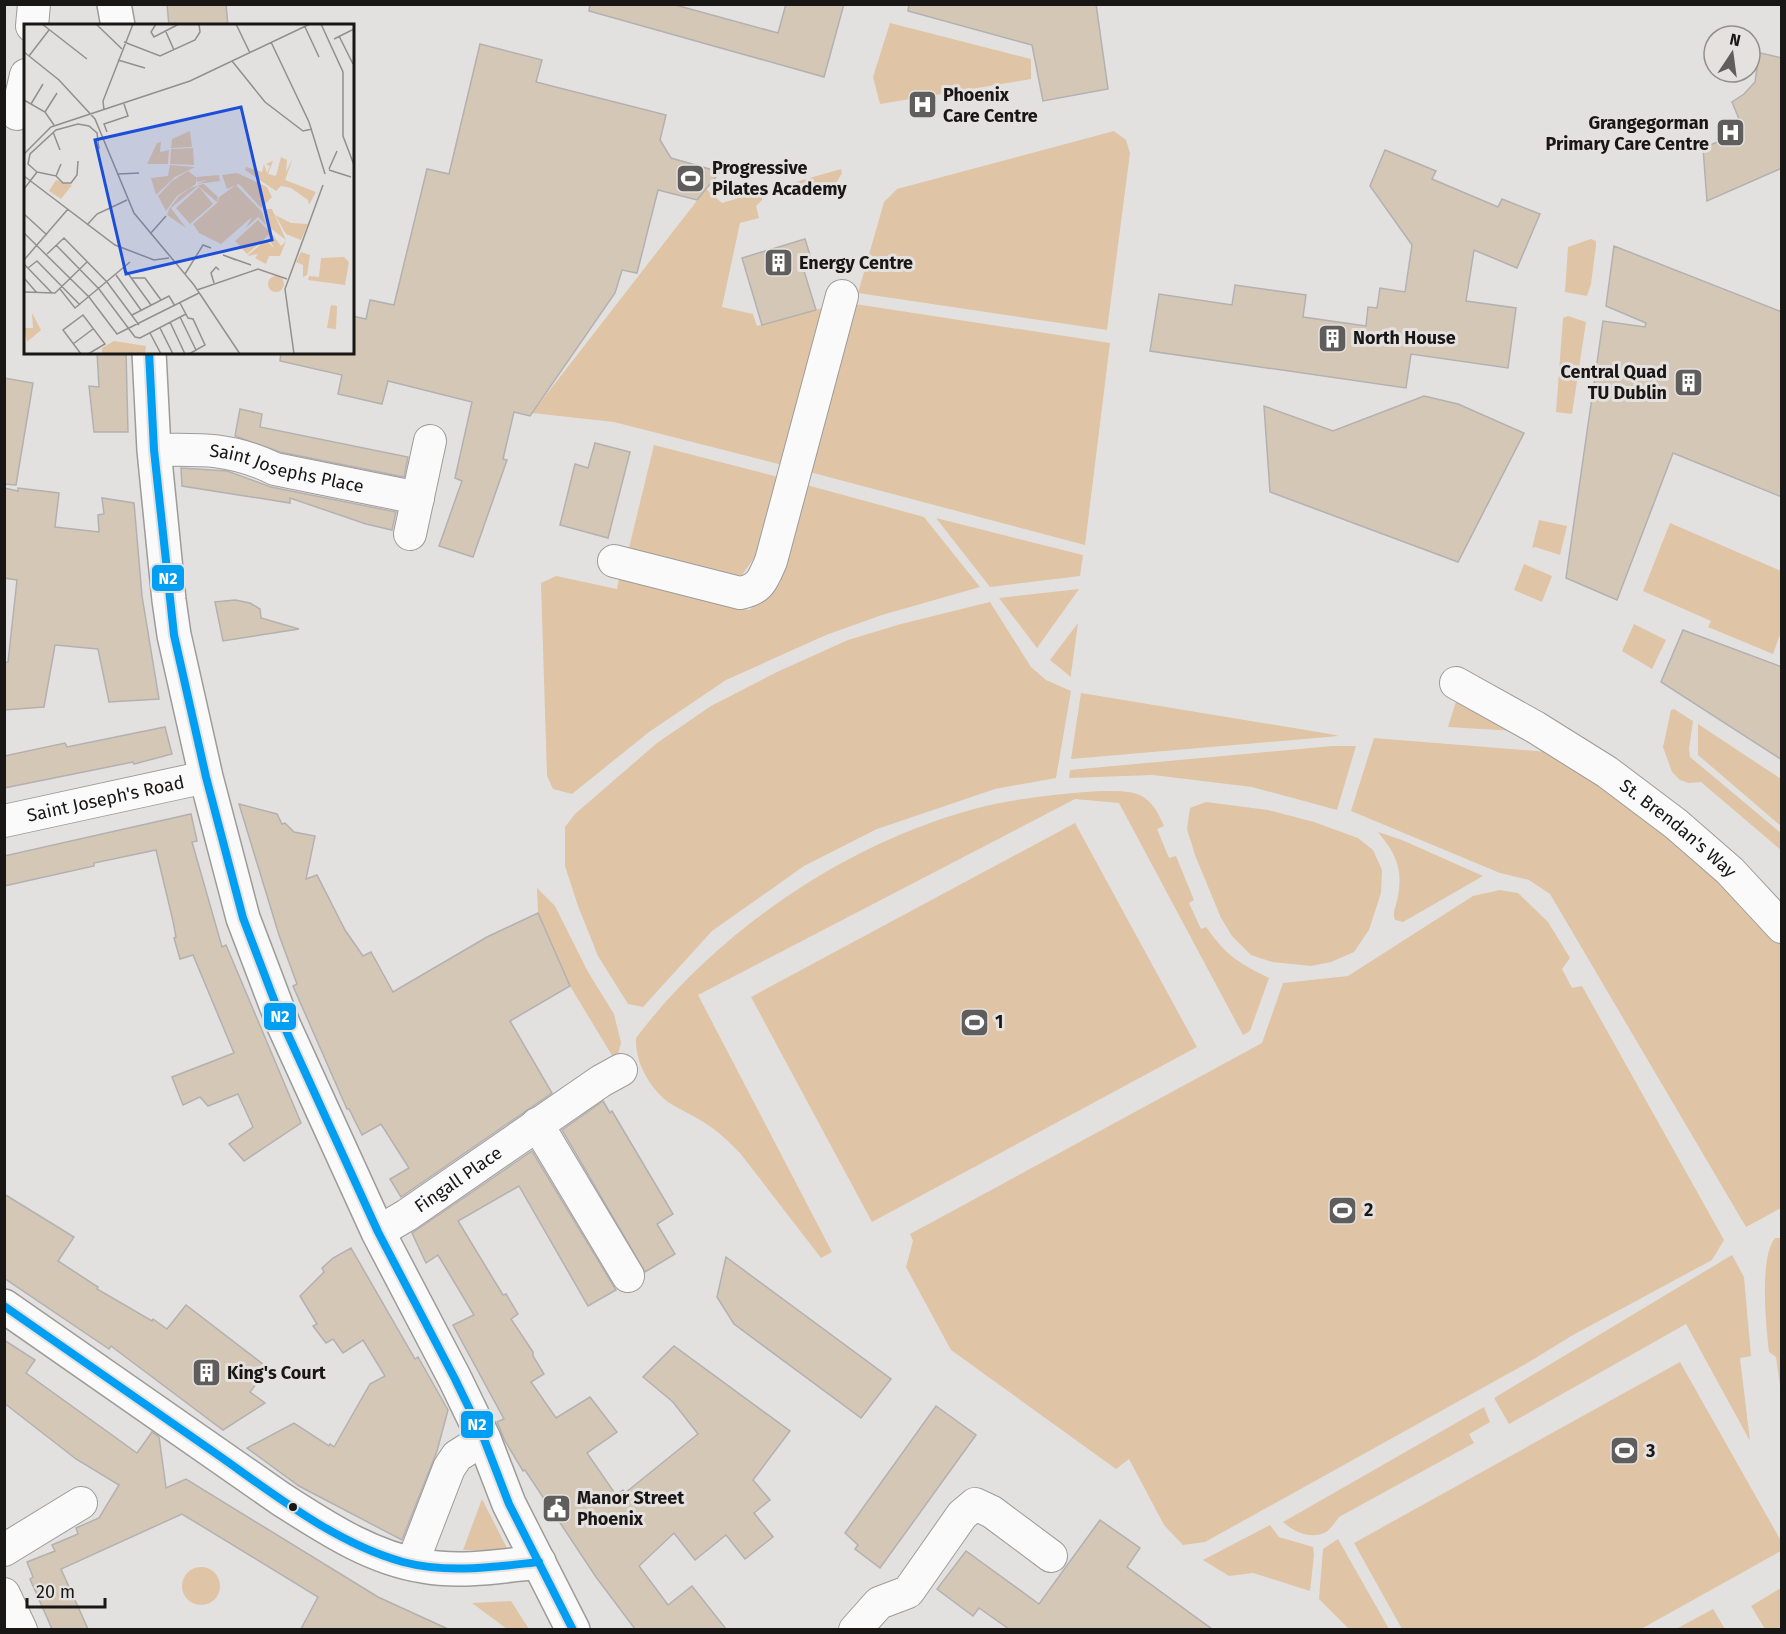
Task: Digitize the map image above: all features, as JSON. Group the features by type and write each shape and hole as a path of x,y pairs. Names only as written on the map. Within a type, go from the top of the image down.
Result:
{"main road":[{"path":"114,4 118,24"},
{"path":"149,354 154,450 174,635 206,777 252,943 288,1035 378,1232 455,1379 484,1439 509,1503 573,1629"},
{"path":"4,1306 281,1499 325,1527 366,1548 389,1558 439,1568 539,1562"}],"street":[{"path":"32,24 34,4"},
{"path":"17,114 24,84"},
{"path":"614,561 740,593 753,591 762,580 771,561 842,296"},
{"path":"410,534 430,441"},
{"name":"Saint Josephs Place","path":"154,450 224,451 254,459 275,469 418,498"},
{"name":"St. Brendan's Way","path":"1456,683 1556,739 1607,763 1730,871 1755,887 1782,927"},
{"name":"Saint Joseph's Road","path":"4,821 206,777"},
{"name":"Fingall Place","path":"378,1232 407,1215 537,1124 621,1070"},
{"path":"537,1124 628,1276"},
{"path":"411,1564 449,1468 457,1456 484,1439"},
{"path":"4,1550 81,1503"},
{"path":"855,1629 879,1603 908,1592 962,1515 975,1504 992,1512 1051,1556"},
{"path":"4,1593 21,1629"}],"shaded area":[{"path":"890,23 1031,59 1031,79 880,104 873,77"},
{"path":"1114,131 1126,140 1130,153 1107,330 858,293 884,202 897,189"},
{"path":"841,169 842,173 835,185 798,193 795,191 792,183"},
{"path":"706,189 722,203 762,191 762,200 756,206 759,218 740,223 722,307 753,314 757,326 826,307 786,466 614,422 532,413"},
{"path":"1591,239 1596,241 1596,246 1591,284 1587,296 1565,292 1568,247"},
{"path":"855,304 1110,343 1085,545 806,471"},
{"path":"1568,316 1586,322 1572,414 1556,412 1563,318"},
{"path":"654,445 782,478 766,541 742,575 730,576 629,548"},
{"path":"803,484 924,517 980,587 882,615 826,635 726,680 649,732 572,794 553,789 547,776 541,583 556,576 617,589 619,579 749,610 768,597 780,583"},
{"path":"936,518 1083,555 1080,576 990,587"},
{"path":"1539,520 1567,526 1560,555 1532,548"},
{"path":"1670,523 1781,571 1781,632 1773,654 1708,627 1711,621 1643,591"},
{"path":"1524,564 1552,576 1542,602 1514,590"},
{"path":"1079,589 1037,648 999,598"},
{"path":"990,602 1031,667 1046,680 1071,691 1056,778 995,789 877,829 804,866 712,931 643,1007 628,1004 598,956 565,866 565,827 575,814 657,743 711,706 777,672 848,640"},
{"path":"1078,623 1071,674 1071,677 1050,660"},
{"path":"1634,624 1666,640 1652,669 1622,651"},
{"path":"1081,693 1330,734 1339,736 1071,759"},
{"path":"1458,695 1515,731 1448,727"},
{"path":"1674,709 1693,721 1690,757 1781,833 1781,850 1701,782 1689,783 1680,780 1672,772 1663,747 1671,710"},
{"path":"1698,724 1781,779 1781,826 1698,755"},
{"path":"1374,738 1561,753 1640,807 1781,941 1781,1208 1746,1227 1550,894 1529,880 1500,873 1351,811"},
{"path":"1332,746 1356,746 1337,810 1252,787 1153,775 1069,778 1070,770"},
{"path":"1123,791 1140,795 1153,805 1164,826 1157,829 1169,858 1176,856 1194,900 1189,903 1201,929 1206,927 1234,958 1269,978 1250,1031 1243,1035 1119,803 1075,799 698,995 832,1252 821,1258 740,1153 714,1130 668,1102 655,1089 641,1065 636,1038 668,999 705,962 745,928 787,896 878,844 974,809 1037,797"},
{"path":"1206,802 1268,810 1314,822 1358,838 1373,850 1382,870 1381,893 1369,930 1354,952 1331,962 1311,966 1272,962 1251,955 1232,936 1221,918 1195,855 1187,829 1190,808"},
{"name":"1","path":"1075,823 1197,1047 872,1222 751,997"},
{"path":"1378,832 1402,840 1483,876 1403,922 1395,920 1399,869 1394,855"},
{"path":"537,888 555,906 588,972 614,1014 621,1043 616,1062 570,986 538,913"},
{"name":"2","path":"1500,890 1518,893 1548,922 1570,958 1562,969 1572,988 1582,986 1724,1240 1712,1260 1573,1335 1529,1362 1205,1542 1183,1545 1164,1525 1129,1459 1116,1469 951,1350 906,1267 913,1241 910,1234 1262,1043 1283,983 1348,976 1473,896"},
{"path":"1775,1238 1781,1238 1781,1393 1776,1357 1769,1352 1765,1310 1767,1261"},
{"path":"1732,1255 1744,1277 1751,1356 1740,1358 1750,1441 1686,1324 1509,1424 1494,1398"},
{"name":"3","path":"1680,1362 1781,1541 1781,1551 1641,1629 1402,1629 1354,1543"},
{"path":"1484,1407 1490,1422 1469,1434 1474,1443 1339,1517 1326,1532 1314,1535 1303,1534 1283,1522"},
{"path":"482,1499 508,1550 463,1550"},
{"path":"1270,1525 1279,1537 1313,1547 1310,1591 1253,1573 1229,1576 1203,1560"},
{"path":"1338,1539 1389,1629 1349,1629 1319,1599 1323,1549"},
{"path":"201,1567 214,1573 220,1586 214,1599 201,1605 188,1599 182,1586 188,1573"},
{"path":"1781,1588 1781,1629 1765,1629 1751,1606"},
{"path":"511,1601 529,1629 507,1629 472,1603"},
{"path":"1713,1609 1725,1629 1676,1629"}],"building":[{"path":"167,4 226,4 228,24 169,24"},
{"path":"590,4 672,4 778,33 786,4 844,4 824,77 589,11"},
{"path":"909,4 1096,4 1108,89 1043,101 1032,45 908,11"},
{"path":"480,44 542,60 536,82 666,115 660,140 671,158 720,172 697,200 658,190 637,273 622,270 615,293 530,416 514,412 503,459 507,460 473,557 439,546 462,481 455,478 472,402 388,381 382,404 338,394 342,375 280,361 281,354 354,354 354,316 366,319 370,300 394,305 427,169 449,174"},
{"path":"1762,53 1782,58 1782,168 1707,201 1703,148 1744,131 1732,102 1753,84 1762,84"},
{"name":"North House","path":"1385,150 1436,171 1432,179 1498,207 1502,199 1540,214 1517,268 1474,250 1466,301 1516,308 1508,368 1411,354 1406,388 1150,351 1159,294 1232,305 1235,285 1306,295 1303,317 1366,326 1368,307 1377,308 1380,288 1405,292 1412,245 1370,186"},
{"path":"805,239 814,268 804,271 816,310 762,325 742,258"},
{"name":"Central Quad TU Dublin","path":"1614,246 1782,312 1782,497 1673,453 1617,600 1566,578 1603,321 1645,327 1646,323 1606,306"},
{"path":"97,354 126,354 128,432 94,432 89,386 99,387"},
{"path":"4,378 33,383 16,485 4,484"},
{"path":"1424,396 1458,404 1524,433 1458,562 1270,492 1264,406 1333,431"},
{"path":"240,409 262,414 260,427 408,457 404,477 280,452 235,436"},
{"path":"595,443 630,452 608,538 560,525 575,464 588,468"},
{"path":"181,468 227,471 271,487 396,512 392,530 366,524 290,498 290,503 182,486"},
{"path":"4,488 59,493 55,527 99,532 98,515 104,514 102,498 134,503 142,596 159,699 109,702 98,649 55,645 44,707 4,710 4,663 8,662 17,580 4,578"},
{"path":"235,600 250,603 260,609 261,618 299,629 223,641 215,602"},
{"path":"1683,630 1782,667 1782,760 1661,682"},
{"path":"165,727 172,754 134,764 133,762 4,788 4,756 65,743 67,747"},
{"path":"239,804 277,814 282,824 285,823 294,832 315,836 306,879 317,875 345,930 363,956 371,952 393,992 487,937 538,913 570,986 510,1021 552,1093 401,1197 390,1179 409,1168 381,1124 362,1135 347,1109 293,986 297,984 279,935"},
{"path":"191,814 197,841 192,842 222,947 226,945 301,1123 244,1161 229,1144 253,1127 238,1094 208,1106 200,1097 183,1105 172,1077 234,1053 193,955 180,959 156,850 4,886 4,856"},
{"path":"603,1101 610,1113 612,1111 673,1214 657,1224 675,1254 645,1272 562,1130"},
{"path":"532,1151 616,1290 588,1306 519,1186 458,1221 503,1295 506,1294 518,1314 511,1319 533,1352 544,1374 531,1382 556,1418 590,1397 617,1432 587,1453 616,1495 623,1490 625,1493 698,1434 673,1402 643,1377 674,1346 790,1431 753,1480 770,1500 754,1513 773,1537 745,1559 726,1535 695,1560 674,1533 639,1566 668,1605 692,1586 726,1629 635,1629 596,1577 505,1441 497,1422 504,1419 453,1325 474,1315 438,1255 426,1263 412,1233"},
{"path":"4,1194 74,1237 58,1261 98,1287 97,1289 167,1329 186,1305 268,1368 250,1392 265,1403 223,1430 111,1346 109,1349 4,1278"},
{"path":"351,1248 415,1359 418,1357 448,1410 437,1451 402,1540 299,1486 247,1448 294,1423 334,1447 370,1384 385,1376 363,1340 343,1353 333,1339 326,1343 313,1326 317,1324 300,1296 324,1272 322,1268 333,1258"},
{"path":"726,1257 891,1379 861,1418 734,1324 717,1297"},
{"path":"4,1340 35,1360 26,1373 137,1453 152,1432 159,1437 166,1488 186,1479 378,1597 448,1629 301,1629 318,1597 182,1514 61,1569 88,1629 52,1629 30,1579 33,1577 27,1562 55,1551 52,1545 78,1534 76,1528 99,1518 119,1485 76,1459 4,1403"},
{"path":"936,1406 976,1435 880,1568 855,1549 858,1545 845,1533"},
{"path":"1100,1520 1140,1548 1127,1567 1212,1629 1009,1629 979,1608 973,1616 937,1589 966,1551 1039,1604"}],"transit line":[{"name":"N2","path":"149,354 154,450 174,635 206,777 243,918 284,1026 378,1232 455,1379 484,1439 509,1504 573,1630"},
{"name":"N2","path":"4,1306 306,1516 353,1543 403,1562 437,1568 454,1569 539,1562"}],"place":[{"name":"Phoenix Care Centre","path":"922,105"},
{"name":"Grangegorman Primary Care Centre","path":"1730,133"},
{"name":"Progressive Pilates Academy","path":"691,178"},
{"name":"Energy Centre","path":"778,263"},
{"name":"North House","path":"1332,338"},
{"name":"Central Quad TU Dublin","path":"1688,382"},
{"name":"1","path":"974,1022"},
{"name":"2","path":"1343,1210"},
{"name":"King's Court","path":"206,1373"},
{"name":"3","path":"1625,1451"},
{"name":"Manor Street Phoenix","path":"556,1508"}]}
